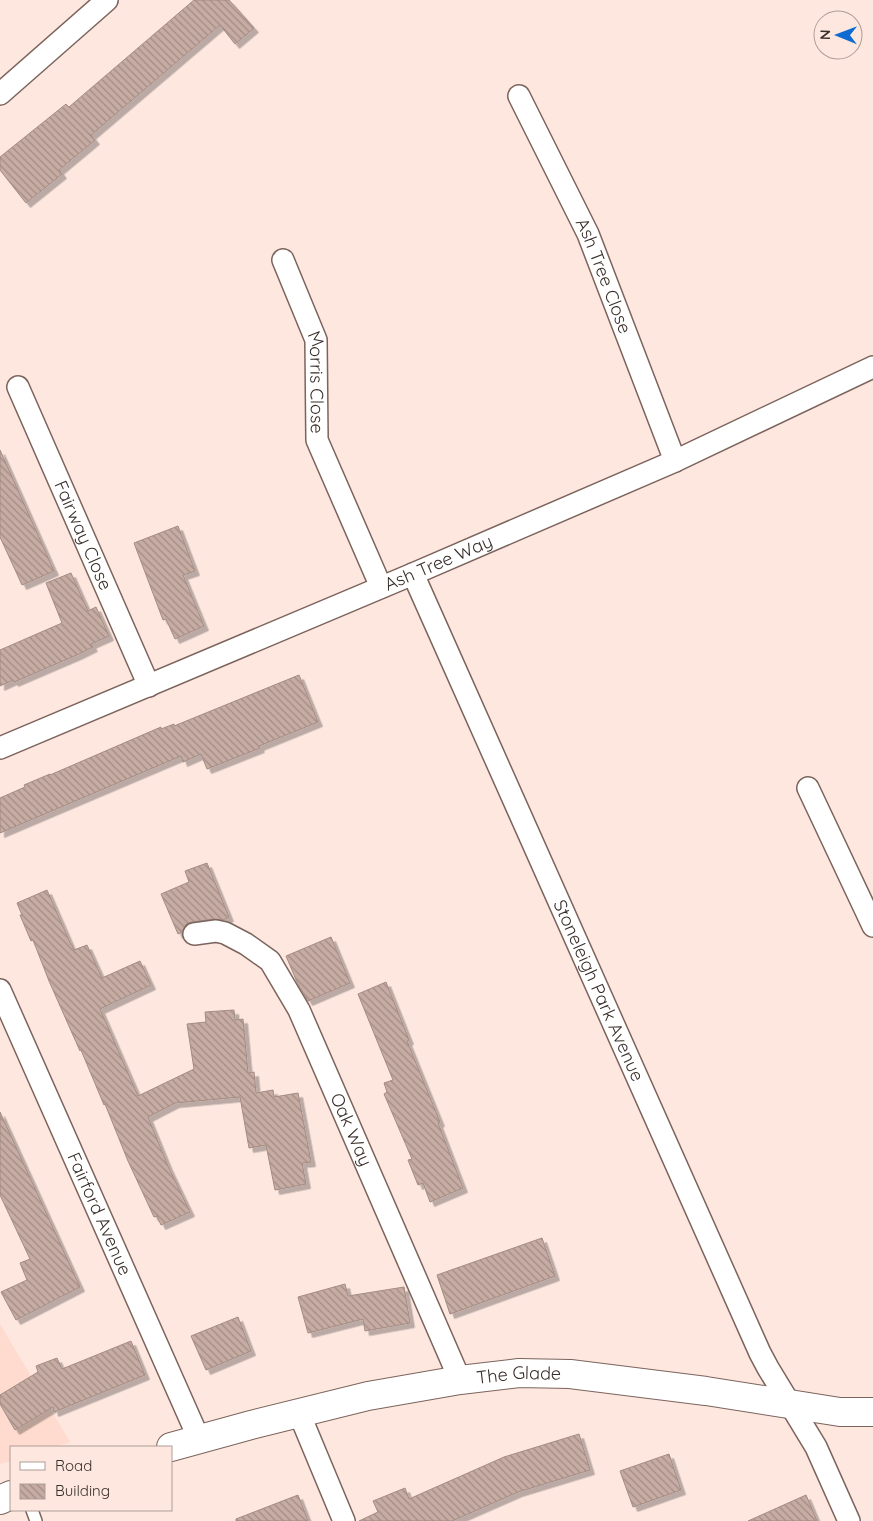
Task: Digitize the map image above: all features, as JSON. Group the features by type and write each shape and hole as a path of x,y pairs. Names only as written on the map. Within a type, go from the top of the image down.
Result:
{"street":[{"path":"0,94 107,0"},
{"name":"Ash Tree Close","path":"519,96 588,234 675,461"},
{"name":"Morris Close","path":"283,260 316,340 317,440 381,587"},
{"name":"Ash Tree Way","path":"0,748 675,461 873,366"},
{"name":"Fairway Close","path":"18,387 149,686"},
{"name":"Stoneleigh Park Avenue","path":"413,574 760,1353 816,1446 849,1521"},
{"path":"808,788 873,926"},
{"name":"Oak Way","path":"194,934 216,931 225,934 246,944 270,960 299,1010 460,1380"},
{"name":"Fairford Avenue","path":"0,990 199,1439"},
{"name":"The Glade","path":"172,1447 368,1396 460,1380 519,1373 545,1372 570,1374 706,1390 840,1412 873,1412"},
{"path":"299,1413 344,1521"}],"shaded area":[{"path":"0,1324 70,1442 58,1446 10,1446 10,1461 0,1464"}],"building":[{"path":"194,0 229,0 254,28 235,44 220,25 91,135 95,140 59,170 62,174 26,203 0,170 0,157 66,104 69,107"},
{"path":"0,450 54,571 22,585 0,537"},
{"path":"178,526 195,571 183,575 204,626 175,639 166,619 163,620 134,543"},
{"path":"71,573 88,611 96,607 109,636 91,644 93,647 79,654 14,682 13,680 0,686 0,650 62,623 46,583"},
{"path":"299,675 318,722 207,769 201,754 183,762 181,756 0,833 0,798 25,787 24,785 161,727 161,729 174,724 174,726"},
{"path":"207,863 229,917 223,920 214,919 186,924 182,932 178,934 161,894 189,882 185,871"},
{"path":"47,890 74,950 87,945 102,978 140,961 151,985 100,1009 138,1096 194,1069 187,1024 206,1022 205,1012 234,1010 235,1020 243,1019 248,1073 254,1072 256,1093 273,1090 274,1097 298,1093 311,1162 302,1163 306,1184 275,1190 266,1145 249,1148 240,1097 175,1103 148,1117 168,1166 190,1212 161,1225 157,1216 154,1217 128,1161 33,940 31,941 20,915 22,915 17,903"},
{"path":"331,937 350,983 308,1001 297,982 286,956"},
{"path":"386,982 409,1040 407,1041 440,1122 438,1123 463,1188 430,1202 423,1183 418,1185 408,1160 412,1159 384,1094 387,1092 384,1083 393,1080 358,994"},
{"path":"0,1112 80,1287 16,1320 1,1292 27,1280 20,1263 30,1259 0,1195"},
{"path":"542,1238 555,1276 450,1314 437,1275"},
{"path":"345,1284 348,1296 404,1287 410,1323 365,1331 363,1319 308,1333 298,1297"},
{"path":"238,1317 251,1351 206,1370 191,1336"},
{"path":"131,1341 145,1375 54,1412 53,1407 15,1430 0,1404 0,1395 38,1372 36,1366 57,1358 62,1369"},
{"path":"579,1434 590,1470 518,1492 452,1521 359,1521 378,1512 373,1501 405,1488 409,1499 504,1457"},
{"path":"669,1454 681,1490 633,1507 620,1471"},
{"path":"298,1495 308,1521 236,1521 236,1519"},
{"path":"806,1495 817,1521 748,1521"}]}
